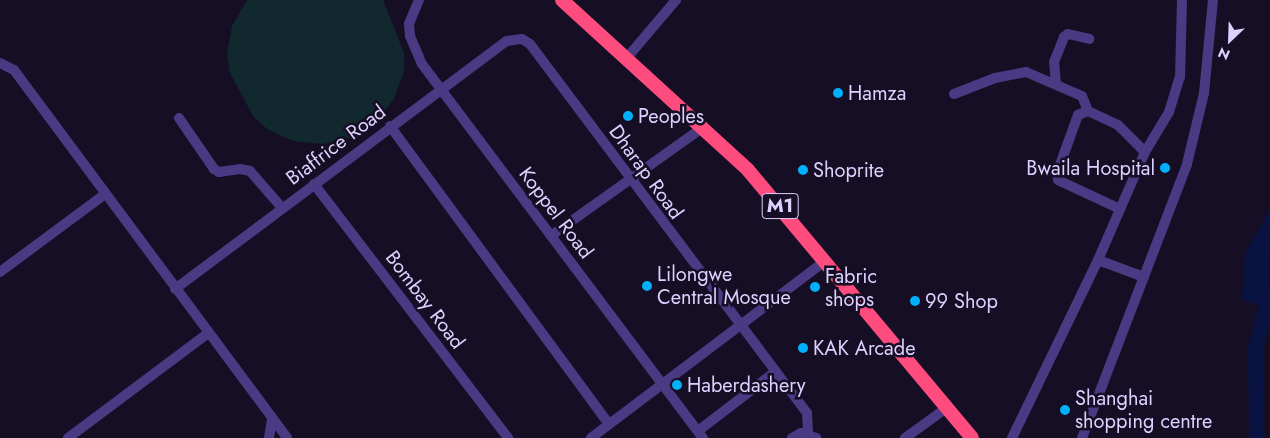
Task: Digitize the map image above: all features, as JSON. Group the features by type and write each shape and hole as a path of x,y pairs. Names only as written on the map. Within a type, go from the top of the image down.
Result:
{"highway":[{"name":"M1","path":"562,0 625,60 702,128 771,195 945,409 972,438"}],"street":[{"name":"Koppel Road","path":"419,0 412,12 410,36 422,64 440,91 552,235 701,434"},
{"path":"625,60 676,0"},
{"path":"1012,438 1098,260 1145,152 1169,112 1178,88 1182,0"},
{"path":"1082,438 1178,193 1195,136 1204,93 1213,0"},
{"path":"1056,84 1054,62 1064,37 1068,34 1089,40"},
{"name":"Biaffrice Road","path":"175,289 390,126 507,41 522,39"},
{"name":"Dharap Road","path":"522,39 530,44 629,179 807,413 812,436"},
{"path":"0,63 14,70 207,334 287,438"},
{"path":"954,94 1020,71 1082,96 1088,111 1118,125 1145,152"},
{"path":"1088,111 1078,115 1056,173 1058,180 1120,209"},
{"path":"178,118 214,169 219,172 240,168 250,171 282,208"},
{"path":"390,126 609,424"},
{"path":"552,235 702,128"},
{"name":"Bombay Road","path":"314,184 508,438"},
{"path":"0,272 105,194"},
{"path":"1098,260 1144,277"},
{"path":"590,438 825,262"},
{"path":"68,438 207,334"},
{"path":"701,434 775,372"},
{"path":"905,438 945,409"},
{"path":"270,438 272,420"},
{"path":"792,438 812,436"}],"green space":[{"path":"247,0 383,0 404,53 404,71 394,99 376,122 351,137 323,144 293,141 267,129 253,116 230,73 227,54 232,26"}],"shaded area":[{"path":"1270,209 1268,288 1270,308 1242,300 1245,254"}],"waterway":[{"path":"1256,438 1255,346 1266,307 1262,288"}],"place":[{"name":"Hamza","path":"838,93"},
{"name":"Peoples","path":"628,116"},
{"name":"Bwaila Hospital","path":"1165,168"},
{"name":"Shoprite","path":"803,170"},
{"name":"Lilongwe Central Mosque","path":"647,286"},
{"name":"Fabric shops","path":"815,287"},
{"name":"99 Shop","path":"915,301"},
{"name":"KAK Arcade","path":"803,348"},
{"name":"Haberdashery","path":"677,385"},
{"name":"Shanghai shopping centre","path":"1065,410"}]}
